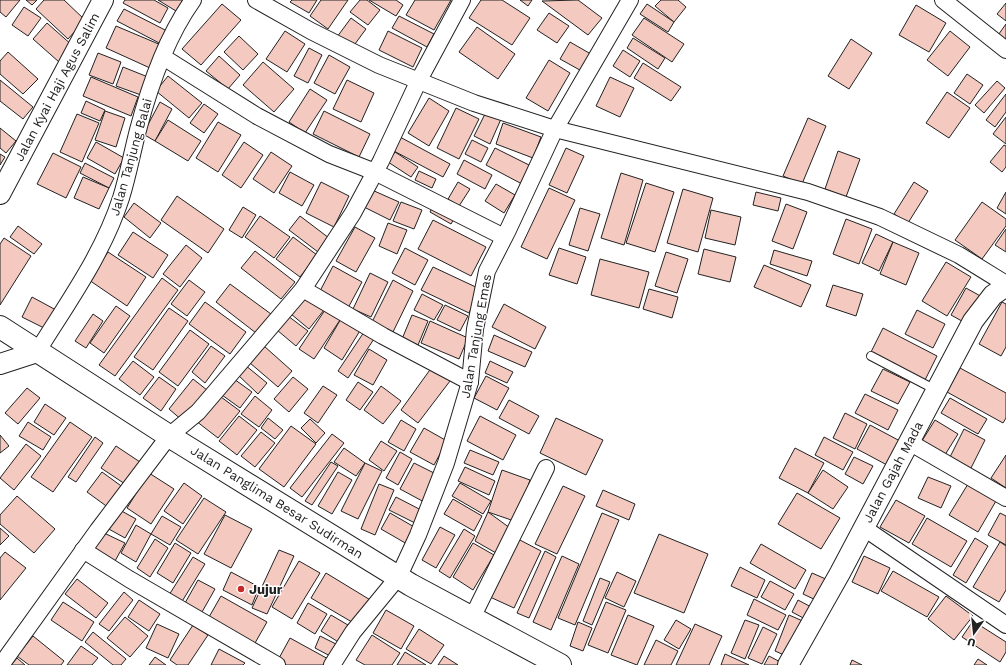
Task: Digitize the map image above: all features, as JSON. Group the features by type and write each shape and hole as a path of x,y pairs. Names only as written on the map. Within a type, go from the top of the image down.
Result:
{"highway":[{"name":"Jalan Panglima Besar Sudirman","path":"0,327 169,436 399,576 472,618 560,665"}],"street":[{"name":"Jalan Kyai Haji Agus Salim","path":"0,194 103,0"},
{"name":"Jalan Tanjung Balai","path":"38,352 105,242 122,197 138,130 154,77 187,8 193,0"},
{"path":"256,0 311,31 379,65 474,103 555,129 808,192 880,217 952,251 1006,285"},
{"path":"1,665 83,550 169,436 198,412 303,288 353,213 375,172 419,80 462,0"},
{"name":"Jalan Tanjung Emas","path":"332,665 353,632 399,576 418,535 446,463 470,382 475,328 486,271 504,237 555,129 630,0"},
{"path":"943,0 1006,50"},
{"path":"163,57 256,116 329,154 375,172 504,237"},
{"name":"Jalan Gajah Mada","path":"788,665 864,528 973,321 993,295 1006,285"},
{"path":"303,288 383,336 470,382"},
{"path":"0,364 38,352"},
{"path":"909,442 1006,498"},
{"path":"472,618 546,468"},
{"path":"864,528 1006,625"},
{"path":"83,550 129,579 278,665"}],"lane":[{"path":"871,356 936,390"}],"building":[{"path":"0,0 20,0 6,17 0,12"},
{"path":"26,0 37,0 32,5"},
{"path":"44,0 64,0 85,20 68,39 36,9"},
{"path":"125,0 154,0 168,8 160,23 123,3"},
{"path":"158,0 183,0 176,11"},
{"path":"292,0 317,0 309,13 290,2"},
{"path":"321,0 348,0 328,29 310,16"},
{"path":"360,0 367,0 380,10 368,25 350,12"},
{"path":"369,0 396,0 403,5 396,16"},
{"path":"415,0 451,0 434,30 406,15"},
{"path":"481,0 502,0 530,18 512,45 469,18"},
{"path":"520,0 532,0 528,6"},
{"path":"578,0 602,18 588,35 542,1"},
{"path":"661,0 678,0 686,7 674,22 655,6"},
{"path":"1006,3 1006,21 997,14"},
{"path":"222,4 241,20 201,65 182,49"},
{"path":"647,4 674,22 668,32 640,14"},
{"path":"916,5 946,23 929,52 899,35"},
{"path":"24,7 41,18 28,36 12,25"},
{"path":"124,9 169,32 163,45 117,21"},
{"path":"549,13 569,26 557,43 537,30"},
{"path":"399,16 434,34 427,47 392,28"},
{"path":"351,18 366,29 352,48 337,37"},
{"path":"644,18 684,44 672,62 632,35"},
{"path":"47,23 73,46 59,62 33,39"},
{"path":"1006,24 1006,45 996,38"},
{"path":"116,26 161,45 150,68 106,48"},
{"path":"477,27 515,54 498,79 459,52"},
{"path":"285,31 305,44 287,72 266,59"},
{"path":"388,31 422,48 413,67 379,50"},
{"path":"950,31 970,47 948,76 927,60"},
{"path":"239,36 258,54 243,70 224,52"},
{"path":"633,38 665,58 658,69 627,48"},
{"path":"851,39 872,53 849,89 828,76"},
{"path":"570,42 596,57 587,74 560,59"},
{"path":"309,48 322,55 308,83 294,76"},
{"path":"623,50 640,61 630,77 613,66"},
{"path":"8,52 38,79 23,94 0,74 0,61"},
{"path":"98,53 121,62 113,84 89,75"},
{"path":"329,55 350,67 335,94 314,83"},
{"path":"219,56 240,75 228,89 206,71"},
{"path":"549,60 570,73 548,111 526,98"},
{"path":"263,62 294,89 274,112 243,85"},
{"path":"643,63 681,87 671,101 634,78"},
{"path":"123,67 148,77 141,95 116,86"},
{"path":"967,74 983,85 970,104 954,93"},
{"path":"168,76 202,103 189,118 156,91"},
{"path":"91,77 138,97 131,116 83,96"},
{"path":"610,77 634,88 620,117 596,106"},
{"path":"0,80 33,107 23,119 0,101"},
{"path":"347,80 374,93 361,122 333,109"},
{"path":"997,81 1005,88 984,113 975,105"},
{"path":"310,89 327,100 305,133 289,122"},
{"path":"947,92 970,108 949,138 926,123"},
{"path":"1006,94 1006,112 995,127 986,120"},
{"path":"429,98 449,111 429,146 408,133"},
{"path":"86,101 105,110 100,121 81,113"},
{"path":"160,102 172,109 155,141 143,134"},
{"path":"204,104 218,114 204,133 190,123"},
{"path":"456,108 479,119 459,159 437,148"},
{"path":"105,111 125,118 116,147 95,140"},
{"path":"324,111 370,134 359,157 313,134"},
{"path":"486,112 501,119 490,144 474,136"},
{"path":"77,114 99,123 82,162 60,152"},
{"path":"1006,117 1006,144 993,134"},
{"path":"808,118 826,126 802,184 783,176"},
{"path":"168,120 201,141 188,161 155,141"},
{"path":"218,122 241,135 218,172 196,158"},
{"path":"503,123 541,137 533,158 496,144"},
{"path":"0,128 16,141 6,153 0,148"},
{"path":"400,137 450,164 443,177 392,150"},
{"path":"472,140 488,148 481,162 465,154"},
{"path":"96,142 124,158 115,174 87,158"},
{"path":"244,142 263,155 241,188 222,175"},
{"path":"1004,145 1006,146 1006,167 1002,172 990,162"},
{"path":"495,148 531,166 522,184 486,165"},
{"path":"566,148 584,156 567,193 549,185"},
{"path":"838,151 860,159 846,197 825,189"},
{"path":"271,152 292,166 274,193 253,179"},
{"path":"395,152 418,167 411,177 388,162"},
{"path":"53,153 81,167 66,198 37,184"},
{"path":"0,154 5,157 0,165"},
{"path":"464,160 492,175 485,189 457,174"},
{"path":"85,163 114,178 109,188 80,173"},
{"path":"419,171 436,179 432,188 415,180"},
{"path":"290,172 314,185 302,206 279,193"},
{"path":"621,173 643,180 624,245 601,238"},
{"path":"83,177 109,188 99,209 74,198"},
{"path":"321,182 349,196 334,227 306,213"},
{"path":"458,182 470,189 459,206 448,199"},
{"path":"914,182 928,191 908,223 894,214"},
{"path":"646,183 674,192 655,252 626,243"},
{"path":"496,184 515,195 504,213 485,201"},
{"path":"549,188 575,200 547,259 521,247"},
{"path":"683,189 713,198 698,252 667,243"},
{"path":"372,190 399,202 390,220 364,207"},
{"path":"756,192 781,198 778,211 753,205"},
{"path":"1006,192 1006,214 997,208"},
{"path":"177,196 224,229 208,253 161,220"},
{"path":"401,202 422,210 414,229 393,221"},
{"path":"982,202 1006,219 1006,226 982,259 955,240"},
{"path":"134,203 161,223 150,238 124,217"},
{"path":"434,204 456,215 451,224 430,212"},
{"path":"786,204 807,212 793,249 772,241"},
{"path":"243,207 256,215 242,238 229,230"},
{"path":"580,208 600,214 588,251 569,245"},
{"path":"711,210 741,217 735,245 705,238"},
{"path":"260,216 290,237 274,258 245,237"},
{"path":"300,216 329,238 318,252 289,230"},
{"path":"846,219 872,229 859,264 833,254"},
{"path":"433,220 486,247 471,276 418,249"},
{"path":"388,223 407,230 397,254 379,246"},
{"path":"18,226 42,244 34,254 10,237"},
{"path":"355,227 375,238 356,272 336,261"},
{"path":"1006,229 1006,252 995,245"},
{"path":"133,232 168,255 153,278 118,255"},
{"path":"876,234 893,242 879,271 862,263"},
{"path":"293,237 317,255 300,277 276,259"},
{"path":"4,238 31,256 0,305 0,244"},
{"path":"893,242 919,253 906,285 880,274"},
{"path":"186,245 202,258 180,287 163,274"},
{"path":"405,248 428,260 415,285 392,273"},
{"path":"559,248 586,257 577,284 549,275"},
{"path":"704,249 736,257 730,282 698,274"},
{"path":"774,250 812,261 807,276 770,264"},
{"path":"255,251 295,282 281,299 241,268"},
{"path":"108,252 146,277 127,306 89,280"},
{"path":"666,252 688,259 677,293 655,286"},
{"path":"600,259 649,272 639,308 591,295"},
{"path":"946,262 971,277 947,316 922,301"},
{"path":"764,265 811,285 801,307 754,287"},
{"path":"333,266 362,282 348,308 319,293"},
{"path":"433,267 480,289 469,313 421,290"},
{"path":"370,273 388,282 371,317 353,309"},
{"path":"162,278 178,290 115,376 99,365"},
{"path":"189,280 205,292 187,316 171,304"},
{"path":"393,280 413,291 392,334 371,324"},
{"path":"230,284 271,314 256,333 216,302"},
{"path":"833,285 863,294 856,316 826,306"},
{"path":"966,288 984,298 969,325 951,315"},
{"path":"649,289 678,297 672,318 643,309"},
{"path":"422,294 443,305 434,320 414,310"},
{"path":"306,295 324,310 309,329 291,314"},
{"path":"32,297 56,310 46,329 22,317"},
{"path":"205,302 246,332 230,354 189,324"},
{"path":"1002,302 1006,304 1006,347 1001,356 979,344"},
{"path":"504,304 546,327 535,349 492,327"},
{"path":"445,305 468,316 460,331 437,320"},
{"path":"116,306 130,316 104,353 90,343"},
{"path":"327,307 342,317 314,359 299,349"},
{"path":"169,308 188,321 153,370 134,357"},
{"path":"917,310 945,324 933,348 905,334"},
{"path":"93,314 103,321 86,348 75,341"},
{"path":"412,315 428,321 418,345 402,339"},
{"path":"288,316 308,331 296,346 277,330"},
{"path":"342,317 361,329 342,360 324,348"},
{"path":"430,321 468,338 459,359 421,343"},
{"path":"883,328 937,356 925,380 871,352"},
{"path":"366,329 376,336 348,378 338,371"},
{"path":"190,330 209,344 178,386 159,372"},
{"path":"494,335 532,352 525,367 488,351"},
{"path":"211,346 225,356 205,383 192,372"},
{"path":"264,346 292,371 278,387 250,363"},
{"path":"369,349 387,360 373,385 354,375"},
{"path":"133,361 154,377 140,395 119,379"},
{"path":"490,361 513,372 507,383 485,373"},
{"path":"245,365 267,383 258,394 237,374"},
{"path":"432,367 450,381 418,423 401,410"},
{"path":"960,368 1006,393 1006,418 1003,423 947,392"},
{"path":"883,369 910,382 898,404 871,391"},
{"path":"486,376 509,388 497,410 474,398"},
{"path":"159,377 176,389 161,411 143,398"},
{"path":"293,377 308,389 289,412 274,399"},
{"path":"193,379 207,390 183,421 169,409"},
{"path":"234,379 252,392 240,408 222,395"},
{"path":"358,382 373,392 360,410 346,400"},
{"path":"323,386 337,395 318,423 304,413"},
{"path":"381,386 401,401 383,424 364,410"},
{"path":"27,388 40,398 18,424 5,413"},
{"path":"217,394 240,411 218,438 196,421"},
{"path":"865,394 898,410 888,430 855,413"},
{"path":"255,396 272,410 259,427 241,414"},
{"path":"950,398 987,419 978,434 941,413"},
{"path":"509,400 539,416 529,434 499,418"},
{"path":"45,404 66,418 54,435 34,422"},
{"path":"845,413 867,424 855,449 833,438"},
{"path":"239,416 257,430 237,455 219,441"},
{"path":"480,416 516,435 503,460 467,441"},
{"path":"268,418 283,430 275,439 261,428"},
{"path":"556,418 603,440 586,475 540,453"},
{"path":"310,419 325,433 316,443 301,428"},
{"path":"401,420 416,429 404,451 388,442"},
{"path":"935,420 958,434 943,458 920,444"},
{"path":"28,422 51,437 43,450 19,436"},
{"path":"70,422 92,437 53,492 31,477"},
{"path":"870,425 900,441 887,465 857,449"},
{"path":"291,426 316,444 284,487 259,469"},
{"path":"424,428 447,441 434,465 410,452"},
{"path":"964,429 985,440 968,474 947,463"},
{"path":"261,432 275,443 255,467 241,456"},
{"path":"332,434 344,443 302,497 290,488"},
{"path":"0,435 9,446 0,453"},
{"path":"95,437 103,443 76,482 68,477"},
{"path":"824,437 853,452 843,470 815,455"},
{"path":"381,441 397,451 384,471 369,460"},
{"path":"26,444 41,456 14,490 0,478"},
{"path":"116,446 140,462 125,484 101,468"},
{"path":"344,448 365,463 356,476 334,462"},
{"path":"795,448 824,463 808,493 779,478"},
{"path":"470,450 499,462 493,475 464,463"},
{"path":"400,452 412,459 398,485 386,478"},
{"path":"1006,455 1006,488 991,478"},
{"path":"854,457 873,466 863,484 845,474"},
{"path":"331,462 338,466 312,505 305,501"},
{"path":"365,463 382,471 358,519 341,511"},
{"path":"414,463 440,476 426,503 400,489"},
{"path":"465,467 495,481 489,495 458,481"},
{"path":"502,470 530,480 517,522 488,512"},
{"path":"823,470 848,487 833,509 808,493"},
{"path":"102,472 124,488 109,508 87,492"},
{"path":"338,472 352,480 332,514 318,506"},
{"path":"149,473 174,489 151,524 127,508"},
{"path":"928,477 951,486 941,508 918,498"},
{"path":"184,483 202,496 183,524 164,511"},
{"path":"460,483 491,501 483,514 452,496"},
{"path":"379,484 394,490 375,535 361,529"},
{"path":"968,484 996,501 978,532 949,515"},
{"path":"563,486 585,496 557,554 535,544"},
{"path":"603,490 635,504 629,520 596,506"},
{"path":"797,493 840,518 821,549 778,524"},
{"path":"17,496 55,529 34,553 0,524 0,515"},
{"path":"396,497 423,511 417,524 389,510"},
{"path":"204,498 226,512 198,554 176,540"},
{"path":"453,499 482,516 474,531 444,514"},
{"path":"896,500 925,516 909,543 880,527"},
{"path":"118,509 136,519 125,538 107,528"},
{"path":"488,512 510,528 496,553 475,541"},
{"path":"390,513 416,528 407,544 381,529"},
{"path":"602,513 619,520 575,625 558,618"},
{"path":"1000,513 1006,516 1006,545 988,535"},
{"path":"225,515 252,529 231,568 204,554"},
{"path":"162,516 181,527 170,545 151,534"},
{"path":"927,518 967,541 951,567 912,544"},
{"path":"136,525 151,534 136,562 121,553"},
{"path":"440,527 455,535 436,568 422,560"},
{"path":"0,528 9,536 0,545"},
{"path":"464,529 475,536 450,578 439,571"},
{"path":"102,532 125,543 115,561 93,551"},
{"path":"659,534 708,554 684,613 634,593"},
{"path":"975,538 988,546 966,583 953,575"},
{"path":"155,539 168,548 150,577 137,568"},
{"path":"518,539 541,551 514,608 490,597"},
{"path":"1000,542 1006,546 1006,590 999,602 973,587"},
{"path":"175,543 191,553 173,583 157,573"},
{"path":"473,543 494,555 473,590 453,577"},
{"path":"761,544 806,570 795,589 750,563"},
{"path":"279,550 294,556 267,614 252,608"},
{"path":"545,551 556,557 529,618 517,613"},
{"path":"5,552 26,568 0,600 0,558"},
{"path":"562,556 579,564 551,630 533,622"},
{"path":"864,556 890,568 878,594 852,582"},
{"path":"193,557 205,564 181,603 169,595"},
{"path":"299,561 320,573 292,619 272,607"},
{"path":"740,567 765,580 757,598 731,586"},
{"path":"893,571 939,597 927,617 881,591"},
{"name":"Jujur","path":"231,572 259,587 252,605 223,590"},
{"path":"617,572 636,581 624,607 605,598"},
{"path":"326,573 372,601 357,625 311,598"},
{"path":"812,573 828,580 818,601 803,594"},
{"path":"600,578 610,582 592,625 583,621"},
{"path":"77,579 108,603 96,618 65,594"},
{"path":"198,580 215,589 202,612 185,603"},
{"path":"770,581 794,594 785,610 761,597"},
{"path":"124,592 133,600 109,631 99,624"},
{"path":"221,596 267,622 255,643 209,617"},
{"path":"946,596 973,616 954,640 928,619"},
{"path":"754,599 786,615 778,630 747,615"},
{"path":"139,600 160,614 149,631 128,617"},
{"path":"798,600 813,608 807,620 792,612"},
{"path":"63,602 94,622 82,641 51,620"},
{"path":"606,602 626,610 608,653 588,645"},
{"path":"308,603 327,614 315,634 297,623"},
{"path":"386,610 414,626 401,649 373,633"},
{"path":"331,615 353,628 343,645 321,631"},
{"path":"628,615 654,626 637,665 611,655"},
{"path":"789,615 805,622 791,658 775,651"},
{"path":"125,617 148,636 130,657 107,638"},
{"path":"676,620 691,629 679,649 664,640"},
{"path":"745,620 759,625 745,659 731,653"},
{"path":"973,621 1006,642 1006,652 1000,662 962,637"},
{"path":"578,622 592,628 583,651 570,646"},
{"path":"157,624 179,634 168,658 146,648"},
{"path":"695,624 722,636 709,665 676,665"},
{"path":"193,625 208,635 188,665 177,665 170,660"},
{"path":"763,627 777,634 762,664 748,658"},
{"path":"419,629 444,645 431,664 406,649"},
{"path":"93,632 126,659 121,665 113,665 85,642"},
{"path":"372,635 400,653 392,665 365,665 356,660"},
{"path":"33,636 64,661 61,665 29,665 17,656"},
{"path":"320,636 340,646 334,658 315,648"},
{"path":"290,638 330,660 327,665 286,665 278,660"},
{"path":"656,640 678,651 671,665 644,665"},
{"path":"81,646 98,658 92,665 67,665"},
{"path":"219,649 245,663 243,665 211,665"},
{"path":"405,652 426,665 397,665"},
{"path":"725,654 749,665 721,665"},
{"path":"444,656 458,665 438,665"},
{"path":"769,656 784,664 784,665 764,665"},
{"path":"155,657 166,665 149,665"},
{"path":"17,658 25,665 11,665"},
{"path":"978,659 987,665 974,665"},
{"path":"852,660 862,665 850,665"}],"place":[{"name":"Jujur","path":"241,589"}]}
